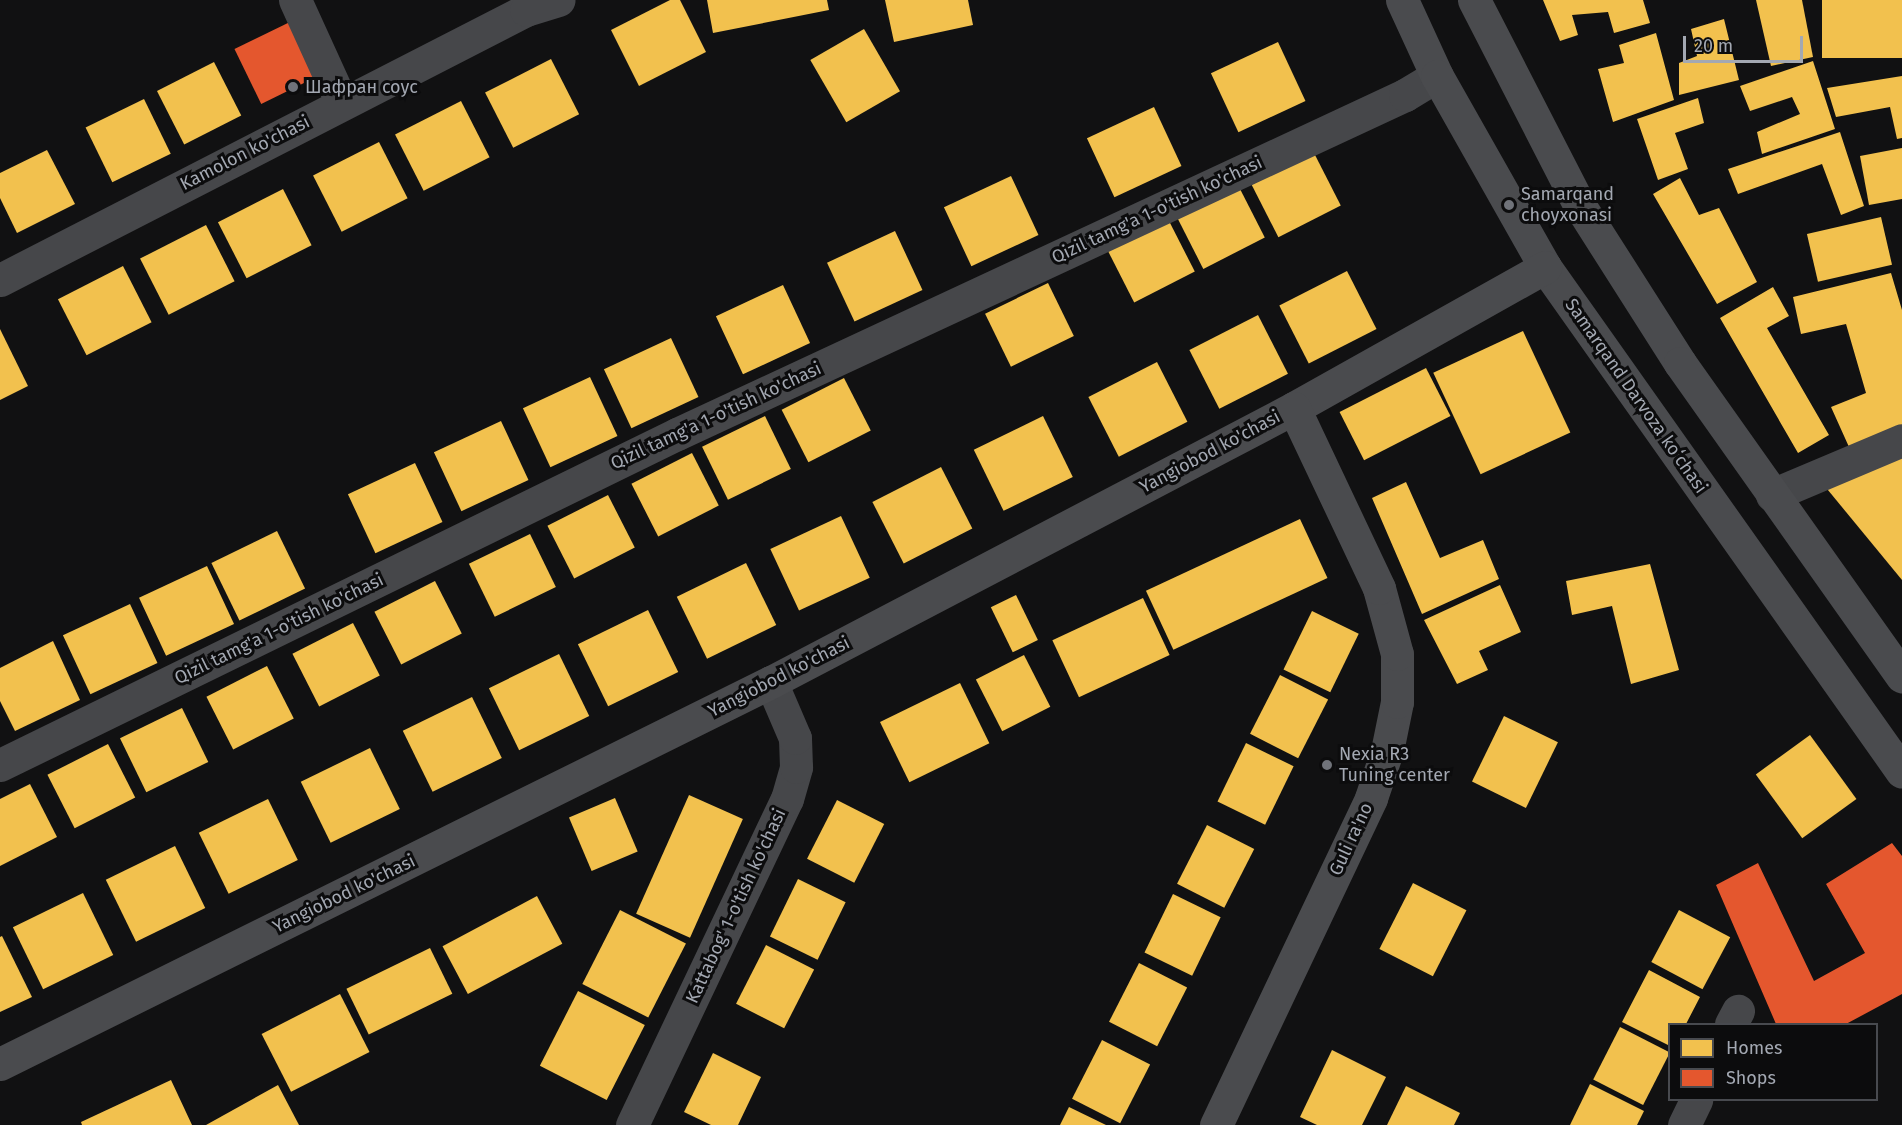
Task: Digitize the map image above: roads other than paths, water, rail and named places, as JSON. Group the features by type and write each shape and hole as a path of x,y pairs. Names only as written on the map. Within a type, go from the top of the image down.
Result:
{"street":[{"path":"295,0 342,103"},
{"name":"Kamolon ko'chasi","path":"0,280 342,103 525,5 558,0"},
{"name":"Samarqand Darvoza koʻchasi","path":"1402,0 1437,76 1545,267 1902,772"},
{"path":"1474,0 1580,206 1680,363 1902,676"},
{"name":"Qizil tamg'a 1-o'tish ko'chasi","path":"0,765 677,434 1405,95 1437,76"},
{"name":"Yangiobod ko'chasi","path":"0,1064 771,682 1294,408 1545,267"},
{"name":"Guli ra'no","path":"1222,1123 1371,798 1388,751 1397,702 1397,654 1379,588 1294,408"},
{"path":"1772,495 1902,440"},
{"name":"Kattabog' 1-o'tish ko'chasi","path":"632,1125 787,799 796,767 795,738 771,682"},
{"path":"1683,1125 1695,1101"}],"place":[{"name":"Шафран соус","path":"293,87"},
{"name":"Samarqand choyxonasi","path":"1509,205"},
{"name":"Nexia R3 Tuning center","path":"1327,765"}]}
